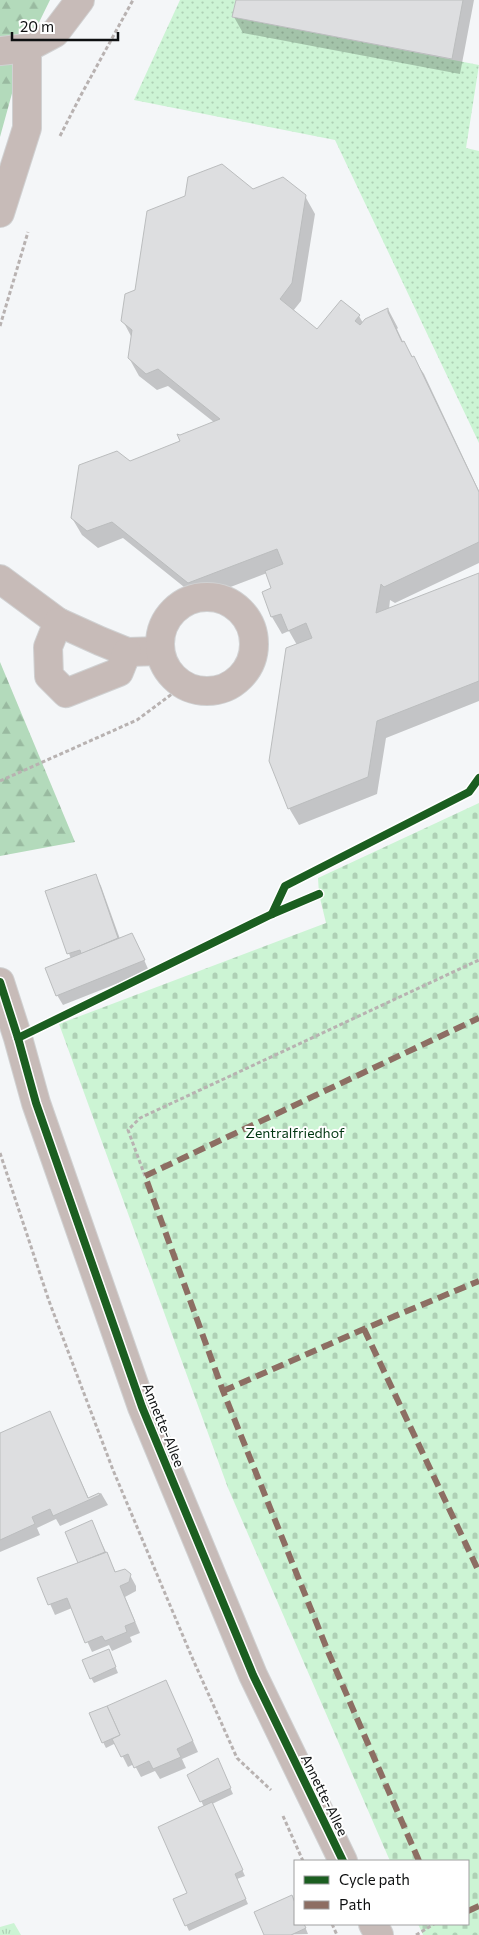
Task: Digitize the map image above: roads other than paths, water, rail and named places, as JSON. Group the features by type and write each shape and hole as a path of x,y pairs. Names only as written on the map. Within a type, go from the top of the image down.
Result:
{"street":[{"path":"0,51 27,48 55,33 80,0"},
{"path":"0,213 26,128 27,48"},
{"path":"0,579 58,622 127,652 160,651"},
{"path":"220,597 244,613 254,634 253,658 238,680 226,688 210,691 184,686 170,673 160,651 161,634 166,620 178,606 195,598 220,597"},
{"path":"58,622 48,647 49,676 66,693 119,672 127,652"},
{"name":"Annette-Allee","path":"0,982 36,1103 142,1407 253,1675 343,1860"}],"park label":[{"name":"Zentralfriedhof","path":"295,1132"}]}
